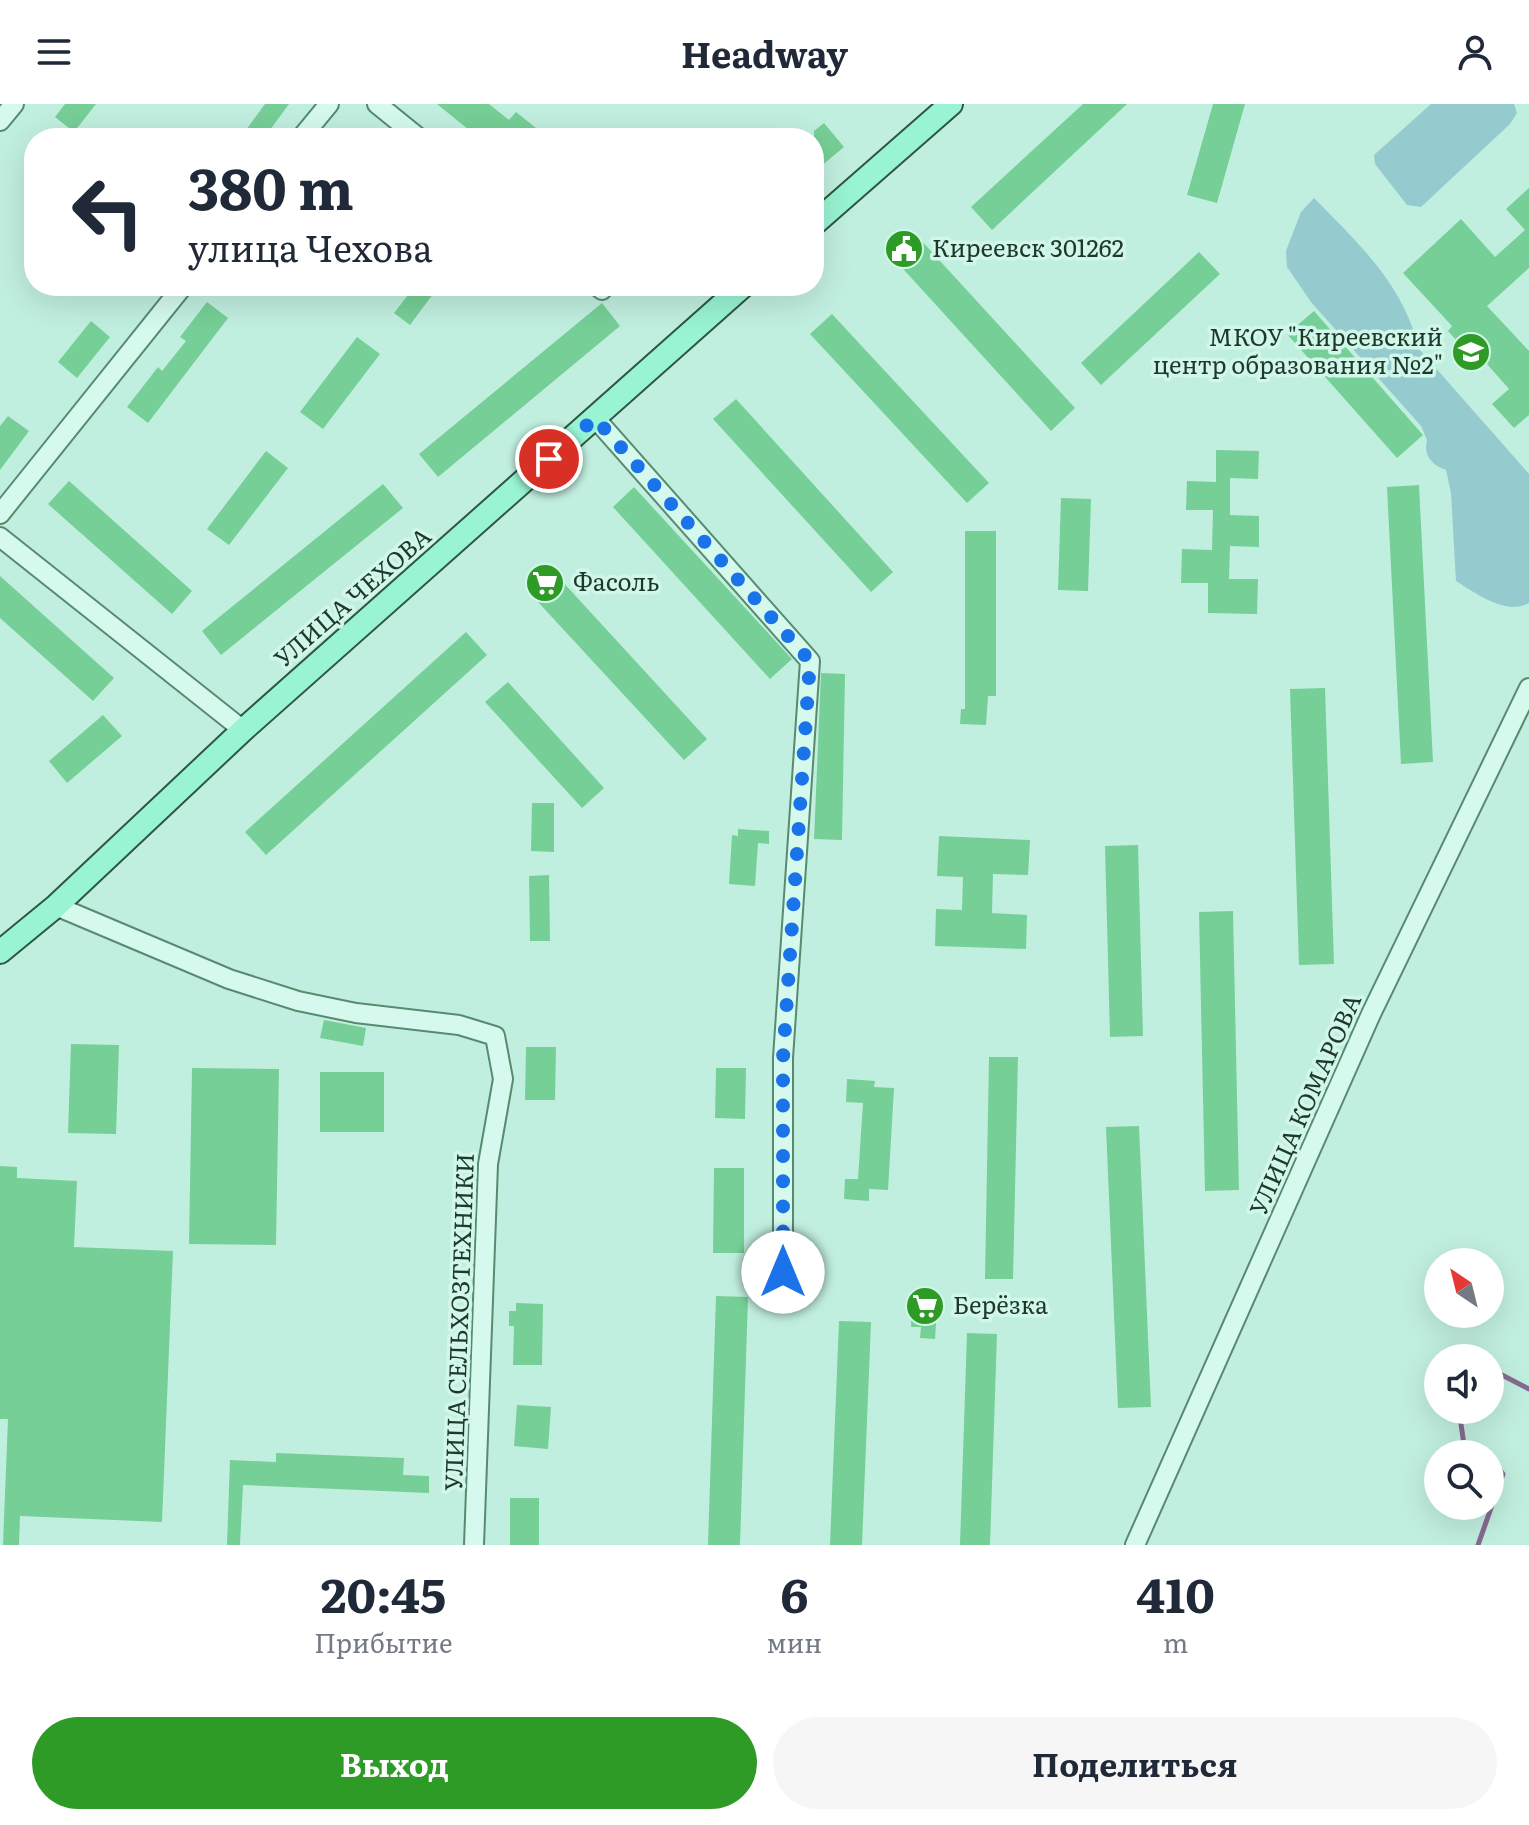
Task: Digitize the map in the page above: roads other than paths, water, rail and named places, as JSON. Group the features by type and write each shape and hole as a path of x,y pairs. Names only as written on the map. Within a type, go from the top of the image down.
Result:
{"main road":[{"path":"824,215 951,104"},
{"name":"УЛИЦА ЧЕХОВА","path":"0,952 56,906 243,730 732,296"}],"street":[{"path":"0,121 14,104"},
{"path":"309,128 329,104"},
{"path":"377,104 407,128"},
{"path":"0,514 175,296"},
{"path":"595,418 810,661 783,1058 783,1272"},
{"path":"0,537 243,730"},
{"name":"УЛИЦА КОМАРОВА","path":"1135,1545 1371,1014 1529,688"},
{"name":"УЛИЦА СЕЛЬХОЗТЕХНИКИ","path":"56,906 229,979 298,1001 356,1013 459,1025 495,1036 503,1079 488,1164 474,1545"}],"waterway":[{"path":"1504,1376 1529,1389"},
{"path":"1461,1424 1463,1440"},
{"path":"1478,1545 1487,1520"}],"place":[{"name":"Киреевск 301262","path":"904,249"},
{"name":"МКОУ \"Киреевский центр образования №2\"","path":"1471,352"},
{"name":"Фасоль","path":"545,583"},
{"name":"Берёзка","path":"925,1306"}]}
